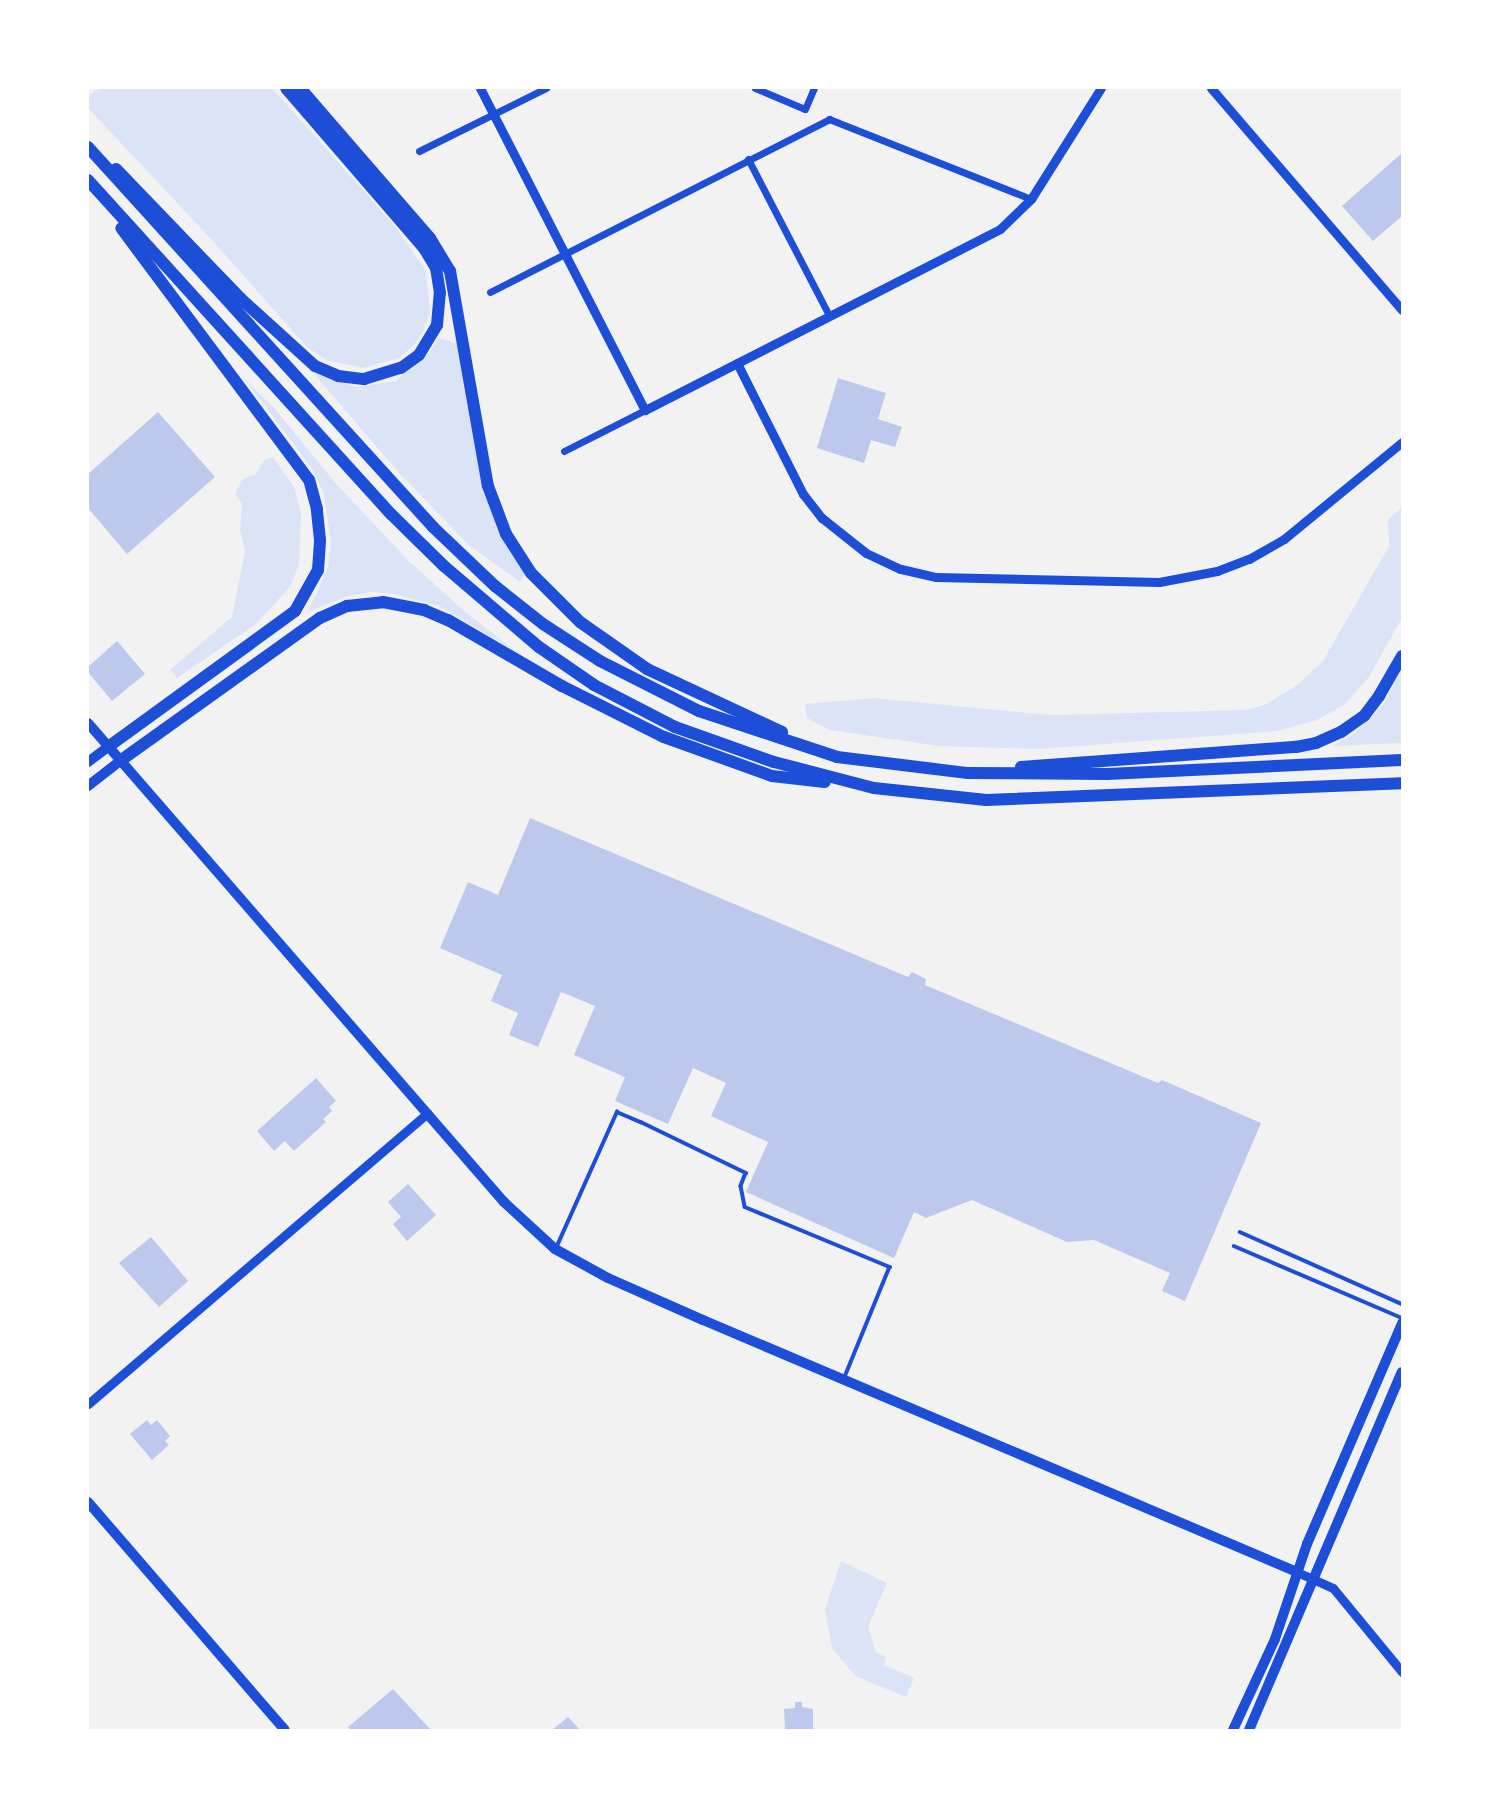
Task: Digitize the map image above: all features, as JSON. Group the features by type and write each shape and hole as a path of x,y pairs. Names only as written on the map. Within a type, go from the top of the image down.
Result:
{"highway":[{"path":"88,146 134,184 240,298 315,366 349,378 378,377 412,360 433,335 440,305 436,268 424,248 286,88"},
{"path":"300,88 430,238 450,271 488,486 506,534 536,579 580,622 647,669 836,757"},
{"path":"88,146 433,527 495,586 543,624 600,661 699,711 836,757 968,773 1107,774 1402,760"},
{"path":"88,181 309,480 317,509 320,540 318,570 295,611 108,747"},
{"path":"88,181 391,514 471,592 538,647 594,685 675,727 774,762 874,788"},
{"path":"120,761 320,618 347,606 383,602 424,610 448,620 562,686 664,737 772,776 986,800 1402,783"},
{"path":"968,773 1038,765 1296,747 1316,743 1341,732 1364,716 1402,656"}],"main road":[{"path":"88,723 504,1202 555,1249 608,1278 1297,1572"},
{"path":"88,762 108,747"},
{"path":"88,786 120,761"},
{"path":"1233,1731 1275,1639 1297,1572 1402,1320"},
{"path":"1248,1731 1402,1372"},
{"path":"88,1502 285,1731"}],"street":[{"path":"480,88 645,410"},
{"path":"419,151 546,88"},
{"path":"755,88 805,109 814,88"},
{"path":"564,451 1000,229 1031,198 1101,88"},
{"path":"1211,88 1402,310"},
{"path":"490,292 829,119 1031,198"},
{"path":"748,159 829,315"},
{"path":"737,363 803,494 822,518 866,553 901,569 936,577 1142,582 1184,579 1217,571 1249,559 1284,539 1402,442"},
{"path":"88,1404 427,1113"},
{"path":"1297,1572 1333,1588 1402,1672"}],"lane":[{"path":"555,1249 617,1112 641,1122 747,1173 741,1186 745,1207 890,1267 844,1379"},
{"path":"1240,1232 1402,1304"},
{"path":"1234,1247 1402,1320"}],"shaded area":[{"path":"100,88 272,88 394,225 426,271 430,313 423,332 413,346 399,358 363,368 326,360 307,347 210,238 88,108 88,96"},
{"path":"439,338 459,344 484,493 511,554 525,573 520,582 470,546 401,475 314,374 357,387 395,381 425,359"},
{"path":"241,375 276,410 337,485 408,560 465,612 517,652 439,606 394,594 370,592 345,597 308,612 328,567 331,542 324,495 314,472"},
{"path":"273,457 294,487 301,513 299,565 290,587 256,624 177,678 170,670 232,617 245,551 240,529 242,504 235,494 243,479 256,474 264,460"},
{"path":"1402,507 1402,618 1369,677 1344,705 1317,720 1277,731 1038,749 939,746 830,730 807,718 805,704 874,698 1050,715 1247,710 1266,704 1296,686 1323,661 1389,546 1388,520"},
{"path":"1402,671 1402,743 1332,746 1352,735 1381,708"},
{"path":"841,1561 887,1583 868,1627 876,1652 886,1657 884,1665 914,1678 906,1697 855,1676 832,1648 825,1609"}],"building":[{"path":"1402,153 1402,216 1373,241 1342,206"},
{"path":"838,378 886,393 878,419 902,427 895,447 871,440 864,463 817,448"},
{"path":"158,412 215,477 127,554 88,508 88,474"},
{"path":"117,641 145,674 112,701 88,672 88,667"},
{"path":"530,818 908,977 912,972 926,979 925,985 1158,1083 1162,1080 1261,1123 1185,1301 1162,1291 1170,1273 1094,1240 1067,1242 972,1200 926,1218 914,1212 894,1258 746,1192 768,1142 711,1116 726,1083 693,1068 668,1124 615,1101 625,1077 574,1055 595,1006 561,992 538,1047 509,1035 518,1013 491,1001 502,975 440,948 468,882 498,895"},
{"path":"316,1078 336,1101 329,1107 332,1111 323,1119 326,1122 294,1151 285,1141 274,1151 257,1131"},
{"path":"408,1184 436,1215 407,1241 393,1224 401,1217 388,1202"},
{"path":"151,1237 188,1281 159,1307 119,1263"},
{"path":"147,1420 151,1425 157,1420 170,1436 165,1441 169,1445 152,1460 130,1434"},
{"path":"393,1689 431,1730 351,1730 348,1727"},
{"path":"795,1702 802,1702 802,1707 813,1709 813,1730 785,1730 784,1709 795,1708"},
{"path":"568,1717 580,1730 552,1730"}]}
